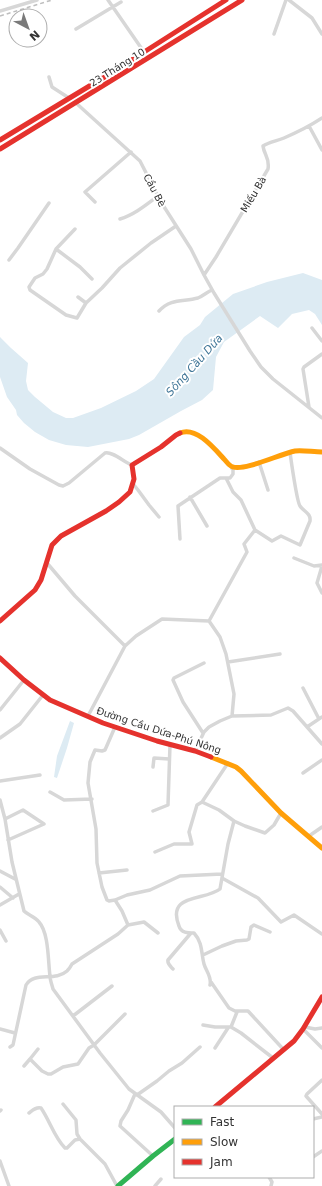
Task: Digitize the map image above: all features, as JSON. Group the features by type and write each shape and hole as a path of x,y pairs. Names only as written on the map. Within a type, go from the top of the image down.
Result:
{"street":[{"path":"0,11 37,0"},
{"path":"108,0 144,52"},
{"name":"23 Tháng 10","path":"0,140 226,0"},
{"name":"23 Tháng 10","path":"0,149 242,0"},
{"path":"274,34 288,0 312,18 322,34"},
{"path":"76,29 121,2"},
{"path":"49,77 52,88 76,103"},
{"name":"Cầu Bè","path":"76,103 140,161 158,196 191,249 213,291 250,351 269,375 309,407"},
{"name":"Miếu Bà","path":"204,275 268,169 269,164 263,148 264,146 309,126 322,118"},
{"path":"309,126 322,150"},
{"path":"95,202 85,192 131,152"},
{"path":"120,219 139,210 158,196"},
{"path":"9,260 49,203"},
{"path":"76,229 56,250 43,274 35,278 29,287 30,290 66,315 77,318 86,303 124,264 176,226"},
{"path":"56,250 80,266 92,279"},
{"path":"159,311 170,303 201,297 213,291"},
{"path":"78,297 86,303"},
{"path":"312,328 322,341"},
{"path":"322,354 303,369 309,407 322,418"},
{"path":"132,465 161,447 176,435 181,432 188,431 208,442 233,470 233,474 230,478 220,478 178,506 180,539"},
{"path":"0,448 30,469 63,486 69,483 105,453 111,452 132,465 135,475 134,486 128,494 99,516 70,530 55,541 52,545 41,580 35,590 0,621"},
{"path":"231,467 237,468 301,450 322,452"},
{"path":"226,478 233,492 241,500 255,530 272,541 281,536 300,545 310,518 308,513 300,506 290,452"},
{"path":"259,462 268,490"},
{"path":"134,486 159,517"},
{"path":"190,497 207,526"},
{"path":"209,621 247,552 244,544 255,530"},
{"path":"294,558 314,566 322,566 317,583 322,593"},
{"path":"47,563 76,596 125,646"},
{"path":"88,716 125,646 142,632 162,619 209,621"},
{"path":"209,621 220,637 228,662 234,694 232,716"},
{"path":"228,662 280,654"},
{"name":"Đường Cầu Dứa-Phú Nông","path":"0,658 24,680 50,700 115,727 170,745 195,751 228,763 241,771 281,813 322,848"},
{"path":"203,733 183,702 172,680 204,663"},
{"path":"0,710 24,680"},
{"path":"303,688 321,718 307,727"},
{"path":"0,738 20,724 43,694"},
{"path":"195,751 203,733 214,724 232,716 271,715 289,708 322,744"},
{"path":"115,727 105,750 95,750 90,762 88,783 96,829 97,863 106,899 109,901 115,900 126,895 150,890 180,876 222,876 258,898 281,922 294,915 322,934"},
{"path":"153,811 168,805 170,745"},
{"path":"153,767 154,758 169,759"},
{"path":"303,773 322,760"},
{"path":"155,852 174,844 192,844 189,832 197,805 202,802 228,763"},
{"path":"0,781 40,775"},
{"path":"50,792 64,800 92,799"},
{"path":"0,800 19,894 24,911 39,921 42,927 49,957 50,977 53,988 72,1016 129,1089 160,1112 174,1127"},
{"path":"202,802 219,810 234,821 265,833 274,824 281,813"},
{"path":"5,819 23,810 44,824 8,840"},
{"path":"234,821 228,844 221,887 219,890 191,899 178,906 177,915 179,928 183,932 194,934 199,940 210,984 226,1004 237,1012"},
{"path":"308,836 322,827"},
{"path":"99,873 127,870"},
{"path":"0,871 15,879"},
{"path":"0,887 13,898"},
{"path":"0,905 19,894"},
{"path":"115,900 122,910 128,925"},
{"path":"10,1047 13,1046 26,985 29,980 34,978 57,977 64,974 72,964 118,934 128,925 144,922 158,933"},
{"path":"203,955 236,941 249,939 251,927 254,925 270,932"},
{"path":"0,930 6,941"},
{"path":"173,969 169,965 168,960 191,933"},
{"path":"72,1016 112,986"},
{"path":"216,1106 294,1041 304,1028 322,996"},
{"path":"215,1048 230,1028 237,1012 243,1010 248,1011 284,1050"},
{"path":"30,1059 42,1071 48,1074 52,1074 63,1067 78,1064 89,1048 126,1014"},
{"path":"203,1025 230,1028 241,1033 274,1058"},
{"path":"304,1028 322,1028"},
{"path":"304,1028 322,1048"},
{"path":"0,1029 15,1033"},
{"path":"153,1156 120,1126 121,1121 136,1094 157,1081 200,1048"},
{"path":"24,1066 38,1049"},
{"path":"322,1080 306,1096 322,1114"},
{"path":"63,1104 76,1120 77,1134 105,1164 117,1186 174,1140"},
{"path":"29,1113 38,1107 41,1108 52,1130 65,1148 80,1138"},
{"path":"0,1161 9,1186"},
{"path":"155,1186 161,1179"}],"water":[{"name":"Sông Cầu Dứa","path":"303,273 322,280 322,325 315,314 309,310 292,314 278,328 260,316 224,342 216,357 213,390 202,400 139,435 129,439 88,447 66,445 49,440 35,432 17,415 16,410 7,397 0,377 0,337 28,363 26,381 28,390 53,412 66,418 73,418 101,408 136,391 154,379 184,337 200,325 205,317 233,294 267,282"},
{"path":"70,721 74,723 57,778 54,777 57,756"}],"railway":[{"path":"0,16 52,0"}],"traffic: fast":[{"path":"118,1186 174,1140"}],"traffic: slow":[{"path":"180,433 186,432 198,435 210,444 229,465 238,468 246,467 295,451 322,452"},
{"path":"211,757 236,767 241,771 281,813 322,848"}],"traffic: jam":[{"path":"0,140 111,73 226,0"},
{"path":"0,149 242,0"},
{"path":"0,621 35,590 41,580 52,545 61,536 119,502 130,492 134,479 132,465 180,433"},
{"path":"0,658 24,680 50,700 103,723 211,757"},
{"path":"216,1106 294,1041 322,997"}]}
